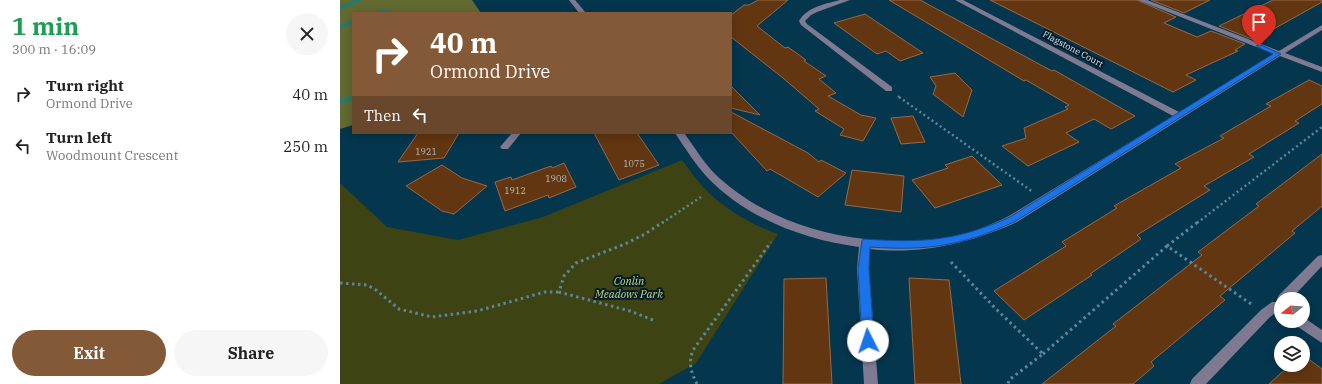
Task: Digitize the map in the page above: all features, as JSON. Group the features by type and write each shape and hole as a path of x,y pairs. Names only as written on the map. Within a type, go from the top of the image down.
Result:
{"street":[{"path":"572,0 582,12"},
{"path":"847,0 809,12 804,16 802,21 804,25 889,89"},
{"name":"Flagstone Court","path":"958,0 1178,115"},
{"path":"1141,0 1322,70"},
{"path":"680,134 712,176 747,204 768,217 823,237 865,243 906,246 936,244 961,239 987,231 1013,219 1178,115 1322,27"},
{"path":"505,147 515,134"},
{"path":"865,243 863,269 871,384"},
{"path":"1291,292 1322,259"},
{"path":"1197,384 1265,314 1274,308"},
{"path":"1309,328 1322,337"}],"path":[{"path":"889,89 1043,199"},
{"path":"1008,384 1010,380 1043,354 1167,246 1322,127"},
{"path":"559,292 564,276 576,263 625,244 646,234 701,197"},
{"path":"697,384 691,372 688,361 693,350 771,242"},
{"path":"1167,246 1265,314"},
{"path":"951,262 995,308 1043,354"},
{"path":"340,283 366,285 376,290 399,308 416,314 432,317 477,312 544,292 559,292 630,311 653,320"}],"green space":[{"path":"340,0 472,0 480,12 352,12 352,125 340,129"},
{"name":"Conlin Meadows Park","path":"682,160 703,187 722,204 749,221 778,234 696,363 659,384 340,384 340,183 387,227 458,240 543,217"}],"building":[{"path":"758,0 788,0 757,26 785,48 788,47 806,60 804,61 826,76 819,79 836,93 828,96 861,115 876,118 863,141 840,135 844,129 815,111 819,109 732,38 732,14 744,5 749,5"},
{"path":"889,0 920,0 1052,71 1054,70 1135,116 1111,129 1094,119 1066,133 1079,142 1028,166 1002,146 1026,138 1024,128 1068,109 1065,107 1069,105 1026,80 1024,81"},
{"path":"990,0 1137,0 1176,17 1164,23 1197,37 1211,31 1245,44 1235,50 1238,51 1186,75 1196,80 1173,92"},
{"path":"1151,0 1210,0 1184,13"},
{"path":"1273,0 1322,0 1322,2 1254,40 1219,26"},
{"path":"865,14 923,53 900,61 886,51 877,54 834,23"},
{"path":"955,73 972,90 963,117 933,94 936,86 930,77"},
{"path":"1309,80 1322,86 1322,104 1295,121 1299,123 1249,154 1254,157 1204,186 1210,190 1137,235 1141,239 1090,274 1092,275 1024,320 994,291 1066,246 1062,242 1117,208 1114,206 1181,168 1175,164 1224,138 1220,136 1271,106 1266,104"},
{"path":"732,87 760,115 732,108"},
{"path":"732,113 808,153 819,162 821,160 846,173 818,197 770,169 767,171 732,133"},
{"path":"913,116 925,142 901,144 891,118"},
{"path":"417,134 458,134 444,158 398,162"},
{"path":"595,134 638,134 659,165 619,180"},
{"path":"1322,154 1322,206 1292,231 1295,233 1220,296 1225,300 1151,362 1154,366 1133,384 1042,384 1116,326 1113,324 1202,255 1198,252 1259,206 1256,204"},
{"path":"972,156 1002,185 935,208 912,180 948,168 945,165"},
{"path":"564,163 576,187 549,198 548,195 505,211 495,182 511,177 512,180"},
{"path":"442,165 462,178 487,186 454,214 442,211 406,186"},
{"path":"852,170 904,176 901,212 845,205"},
{"path":"826,278 832,384 783,384 784,279"},
{"path":"909,278 949,280 961,384 915,384"},
{"path":"1310,360 1322,369 1322,384 1269,384 1282,372 1310,372"}],"waterway":[{"path":"340,8 359,0"},
{"path":"380,12 387,12"},
{"path":"340,26 352,22"},
{"path":"340,101 352,98"}],"route":[{"path":"868,341 863,269 865,243 906,246 936,244 961,239 987,231 1013,219 1278,54 1259,46"}]}
